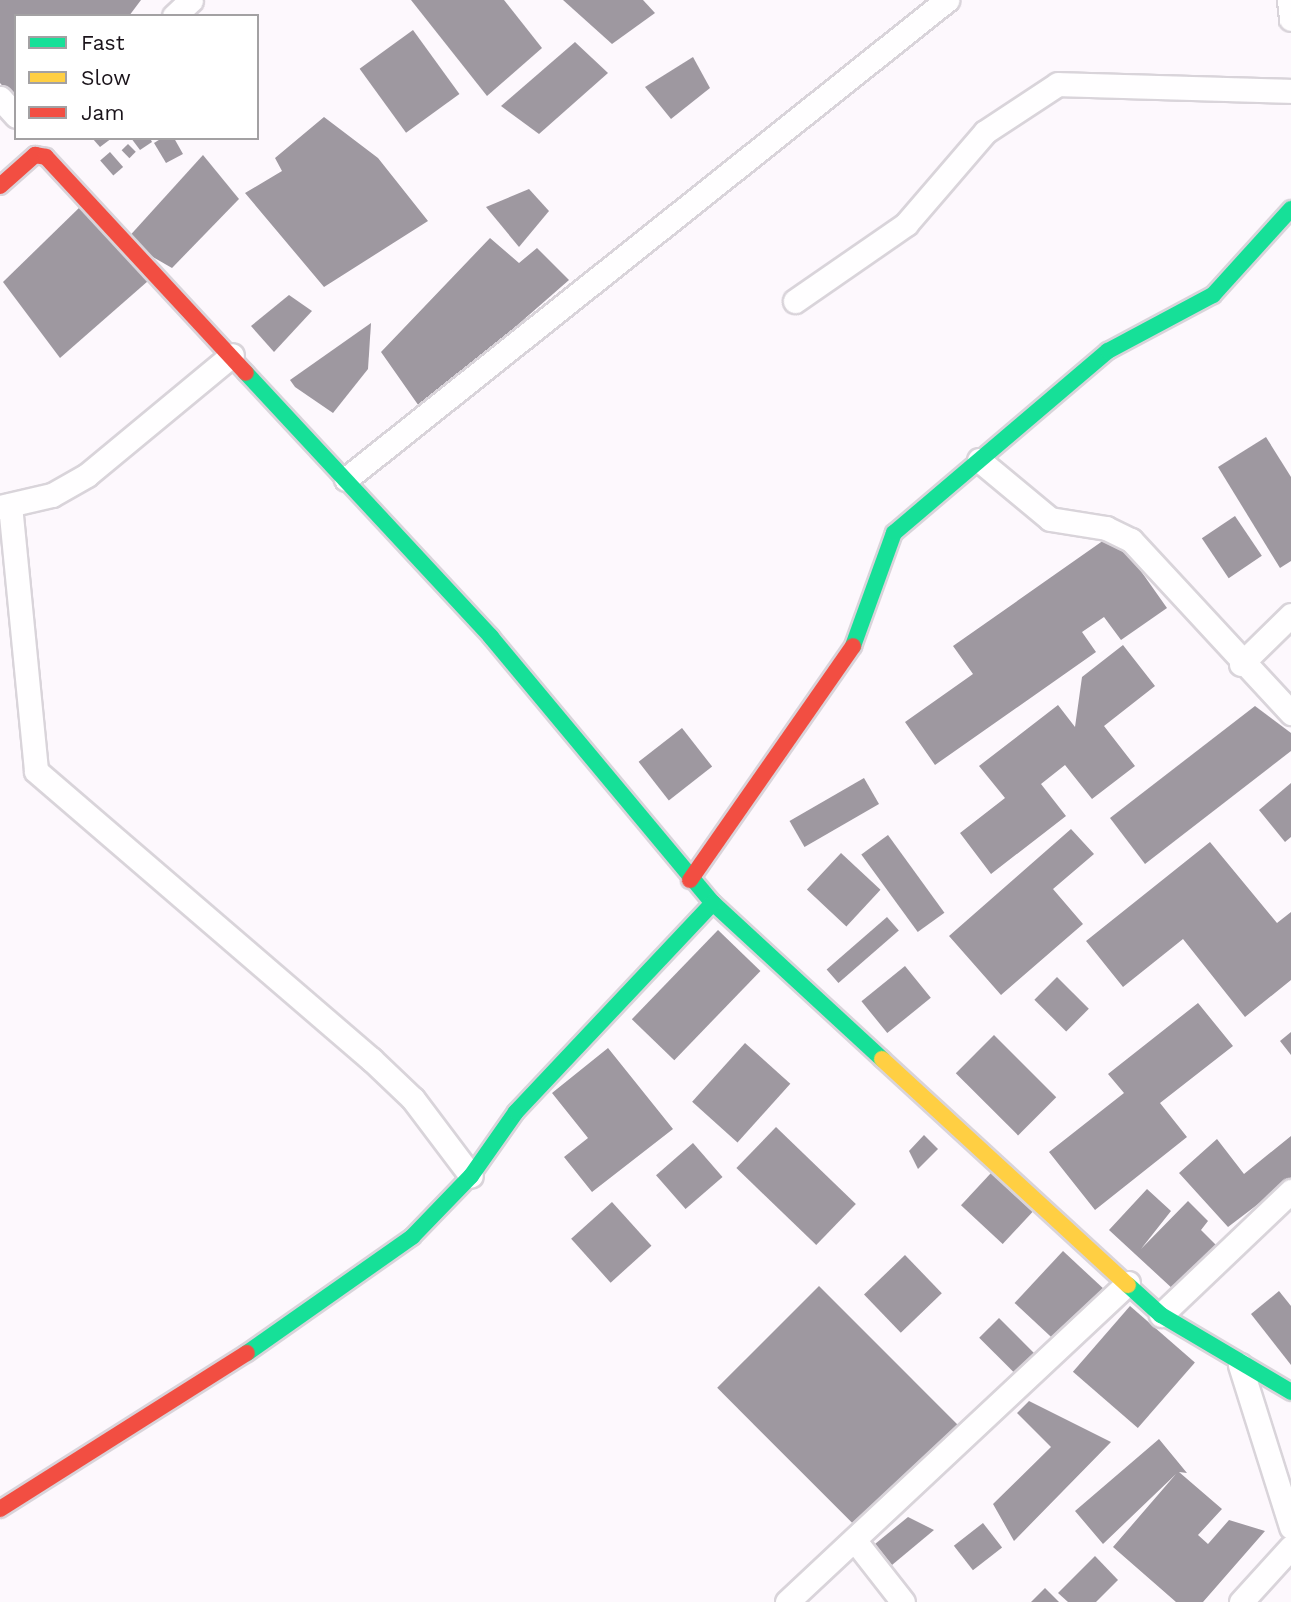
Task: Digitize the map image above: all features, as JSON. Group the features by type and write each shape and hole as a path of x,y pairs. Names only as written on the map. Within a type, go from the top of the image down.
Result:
{"street":[{"path":"176,14 191,0"},
{"path":"346,479 947,0"},
{"path":"795,301 906,224 985,132 1058,84 1291,91"},
{"path":"0,98 14,114"},
{"path":"0,186 39,144 491,637 690,880 1161,1315 1240,1365 1291,1392"},
{"path":"690,880 856,642 894,533 1108,351 1213,295 1291,209"},
{"path":"232,355 87,475 52,495 5,506 36,771 371,1059 413,1099 471,1176"},
{"path":"979,460 1050,519 1106,528 1131,540 1241,664 1291,713"},
{"path":"1241,664 1291,615"},
{"path":"0,1509 314,1311 412,1237 471,1176 516,1112 713,902"},
{"path":"1161,1315 1291,1191"},
{"path":"787,1602 856,1542 1128,1283"},
{"path":"1240,1365 1291,1527"},
{"path":"856,1542 903,1602"},
{"path":"1241,1602 1291,1547"}],"building":[{"path":"0,0 141,0 130,14 14,14 14,99 0,83"},
{"path":"411,0 504,0 542,48 487,96"},
{"path":"563,0 643,0 655,13 612,44"},
{"path":"413,30 459,94 406,133 360,69"},
{"path":"575,42 608,73 539,134 501,106"},
{"path":"693,57 710,88 671,119 645,87"},
{"path":"324,117 378,158 428,221 324,287 245,193 282,171 275,158"},
{"path":"94,140 109,140 100,147"},
{"path":"132,140 151,140 152,142 140,150"},
{"path":"159,140 175,140 183,154 166,163 154,143"},
{"path":"128,144 136,152 129,158 122,150"},
{"path":"110,152 123,167 113,176 100,161"},
{"path":"203,155 239,199 172,268 125,241"},
{"path":"529,189 549,211 519,247 486,207"},
{"path":"82,205 156,274 60,358 3,282"},
{"path":"490,238 519,263 537,248 569,280 421,409 381,352"},
{"path":"289,295 312,311 274,352 251,326"},
{"path":"371,323 368,369 333,413 295,387 290,380"},
{"path":"1266,437 1291,477 1291,561 1280,568 1218,467"},
{"path":"1235,516 1262,556 1229,578 1202,538"},
{"path":"1114,533 1167,608 1121,640 1104,617 1082,632 1096,652 935,765 905,722 973,674 953,646"},
{"path":"1123,645 1155,686 1104,726 1135,766 1092,799 1065,765 1041,784 1066,816 991,874 960,833 1005,798 979,766 1058,705 1075,727 1082,677"},
{"path":"1255,706 1291,733 1291,751 1145,864 1110,818"},
{"path":"682,728 712,767 669,800 639,762"},
{"path":"864,778 879,804 805,847 790,821"},
{"path":"1291,783 1291,837 1285,842 1259,810"},
{"path":"1071,829 1094,854 1053,889 1083,924 1001,995 949,936"},
{"path":"888,835 944,913 918,932 861,854"},
{"path":"1210,842 1277,923 1291,912 1291,980 1245,1017 1183,939 1123,987 1086,941"},
{"path":"841,853 880,890 846,926 807,890"},
{"path":"887,917 899,931 838,983 827,969"},
{"path":"718,930 760,971 674,1060 632,1019"},
{"path":"905,966 931,998 887,1033 861,1001"},
{"path":"1057,977 1089,1009 1066,1031 1034,1000"},
{"path":"1198,1003 1233,1046 1160,1103 1187,1137 1095,1210 1049,1152 1124,1093 1108,1074"},
{"path":"1291,1032 1291,1055 1280,1041"},
{"path":"994,1035 1056,1097 1018,1135 956,1073"},
{"path":"745,1043 790,1084 737,1143 692,1102"},
{"path":"608,1048 673,1129 592,1192 564,1157 588,1138 552,1093"},
{"path":"776,1127 856,1204 816,1245 736,1168"},
{"path":"924,1135 938,1149 918,1169 909,1151"},
{"path":"1291,1136 1291,1179 1228,1227 1179,1173 1217,1139 1244,1174"},
{"path":"693,1143 723,1177 686,1209 656,1175"},
{"path":"991,1173 1033,1212 1003,1244 961,1205"},
{"path":"1147,1189 1171,1211 1141,1249 1188,1201 1208,1221 1201,1230 1219,1248 1174,1290 1109,1230"},
{"path":"612,1202 651,1246 611,1283 571,1239"},
{"path":"1063,1251 1105,1290 1056,1342 1015,1303"},
{"path":"905,1255 942,1293 901,1333 864,1295"},
{"path":"819,1286 960,1427 858,1529 717,1388"},
{"path":"1279,1291 1291,1306 1291,1365 1251,1314"},
{"path":"1130,1306 1195,1362 1138,1428 1073,1372"},
{"path":"999,1318 1038,1357 1018,1377 979,1338"},
{"path":"1029,1401 1111,1442 1014,1541 993,1504 1051,1447 1017,1413"},
{"path":"1159,1439 1187,1473 1179,1472 1222,1509 1198,1535 1208,1544 1229,1520 1265,1531 1203,1602 1176,1602 1113,1547 1176,1474 1103,1544 1075,1511"},
{"path":"908,1517 934,1530 892,1565 875,1544"},
{"path":"983,1523 1002,1547 973,1570 954,1546"},
{"path":"1095,1556 1118,1580 1096,1602 1068,1602 1058,1593"},
{"path":"1045,1588 1059,1602 1031,1602"}],"traffic: fast":[{"path":"853,646 894,533 1108,351 1213,295 1291,209"},
{"path":"246,373 491,637 713,903 882,1059"},
{"path":"247,1353 412,1237 471,1176 516,1112 713,903"},
{"path":"1128,1285 1161,1315 1291,1392"}],"traffic: slow":[{"path":"882,1059 1128,1285"}],"traffic: jam":[{"path":"0,186 35,155 46,157 246,373"},
{"path":"690,880 853,646"},
{"path":"0,1509 247,1353"}]}
